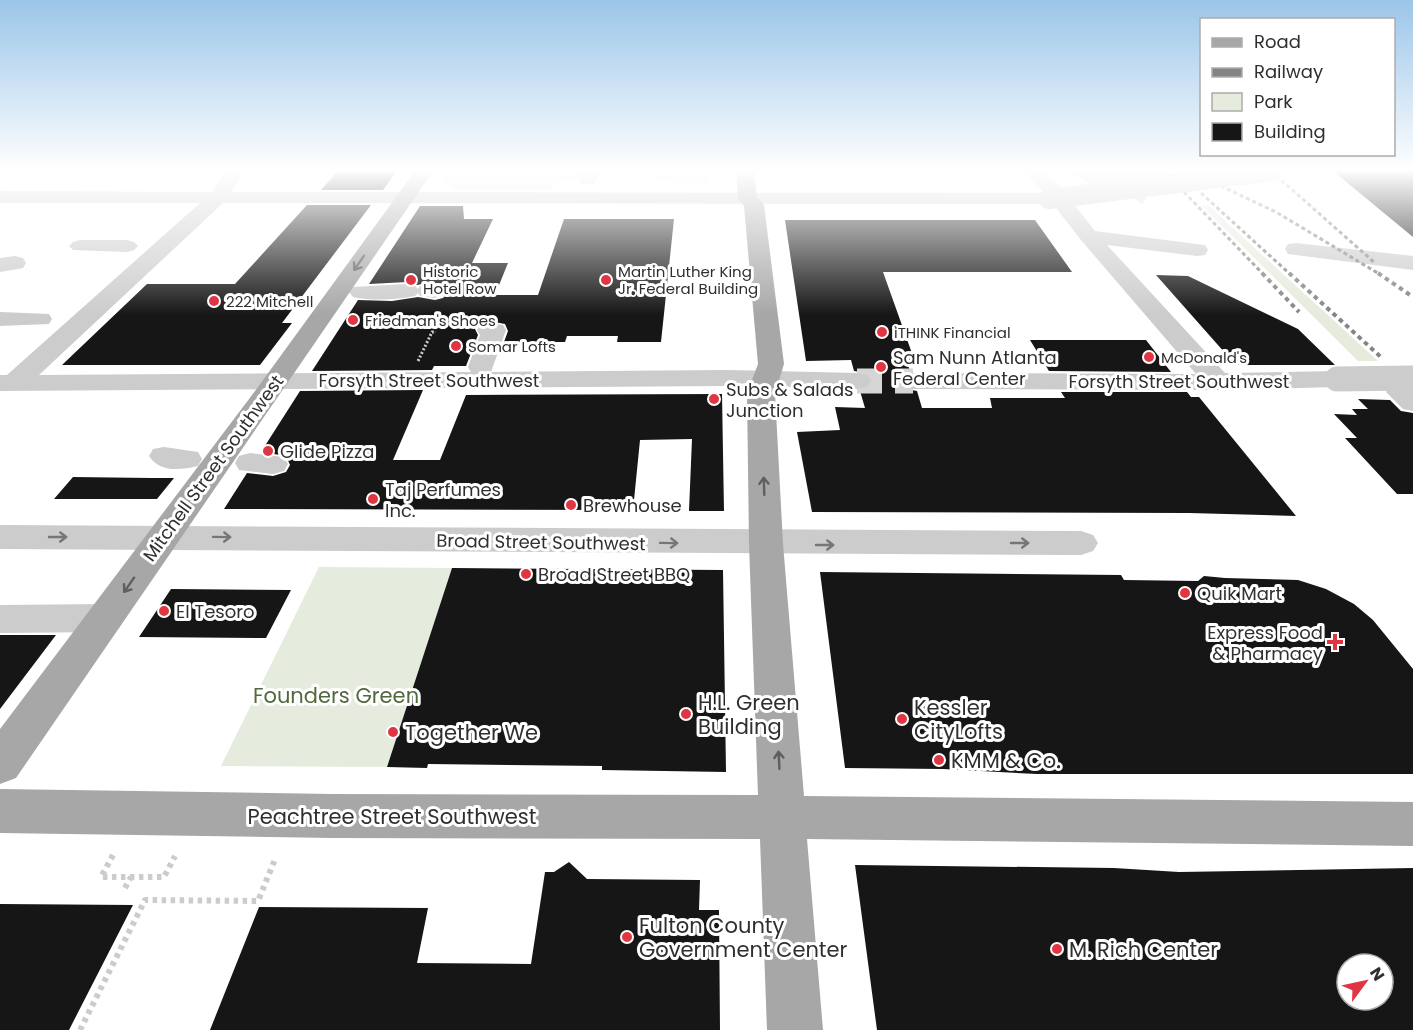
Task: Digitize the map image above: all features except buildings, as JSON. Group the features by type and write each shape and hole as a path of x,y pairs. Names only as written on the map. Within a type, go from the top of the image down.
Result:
{"main road":[{"name":"Mitchell Street Southwest","path":"0,764 391,219"},
{"path":"756,219 771,364 761,393 766,544 795,1030"},
{"name":"Peachtree Street Southwest","path":"0,811 332,816 785,838 1413,824"}],"street":[{"path":"7,383 194,219"},
{"path":"1083,219 1096,231 1218,382"},
{"path":"1096,231 1197,250"},
{"path":"80,246 127,246"},
{"path":"1326,266 1292,246 1413,263"},
{"path":"361,291 423,291"},
{"path":"0,319 40,319"},
{"path":"481,367 494,330 489,330"},
{"name":"Forsyth Street Southwest","path":"7,383 767,379 857,381"},
{"name":"Forsyth Street Southwest","path":"913,381 1218,382 1337,379 1409,391"},
{"name":"Broad Street Southwest","path":"0,537 766,544 1081,543"},
{"path":"0,619 106,618"}],"path":[{"path":"418,360 432,332 436,332"},
{"path":"113,855 101,877 164,877 175,856"},
{"path":"80,1030 145,900 258,901 276,857"},
{"path":"125,888 131,877"}],"green space":[{"path":"1215,219 1223,219 1378,361 1358,361"},
{"name":"Founders Green","path":"319,567 452,568 387,767 221,766"}],"tunnel":[{"path":"857,381 913,381"}],"railway":[{"path":"1210,219 1264,275"},
{"path":"1230,219 1291,275"},
{"path":"1288,219 1380,275"},
{"path":"1325,219 1375,263"},
{"path":"1262,273 1299,312"},
{"path":"1289,273 1383,359"},
{"path":"1380,275 1413,297"}],"place":[{"name":"Historic Hotel Row","path":"411,280"},
{"name":"Martin Luther King Jr. Federal Building","path":"606,280"},
{"name":"222 Mitchell","path":"214,301"},
{"name":"Friedman's Shoes","path":"353,320"},
{"name":"iTHINK Financial","path":"882,332"},
{"name":"Somar Lofts","path":"456,346"},
{"name":"McDonald's","path":"1149,357"},
{"name":"Sam Nunn Atlanta Federal Center","path":"881,367"},
{"name":"Subs & Salads Junction","path":"714,399"},
{"name":"Glide Pizza","path":"268,451"},
{"name":"Taj Perfumes Inc.","path":"373,499"},
{"name":"Brewhouse","path":"571,505"},
{"name":"Broad Street BBQ","path":"526,574"},
{"name":"Quik Mart","path":"1185,593"},
{"name":"El Tesoro","path":"164,611"},
{"name":"Express Food & Pharmacy","path":"1335,642"},
{"name":"H.L. Green Building","path":"686,714"},
{"name":"Kessler CityLofts","path":"902,719"},
{"name":"Together We","path":"393,732"},
{"name":"KMM & Co.","path":"939,760"},
{"name":"Fulton County Government Center","path":"627,937"},
{"name":"M. Rich Center","path":"1057,949"}]}
